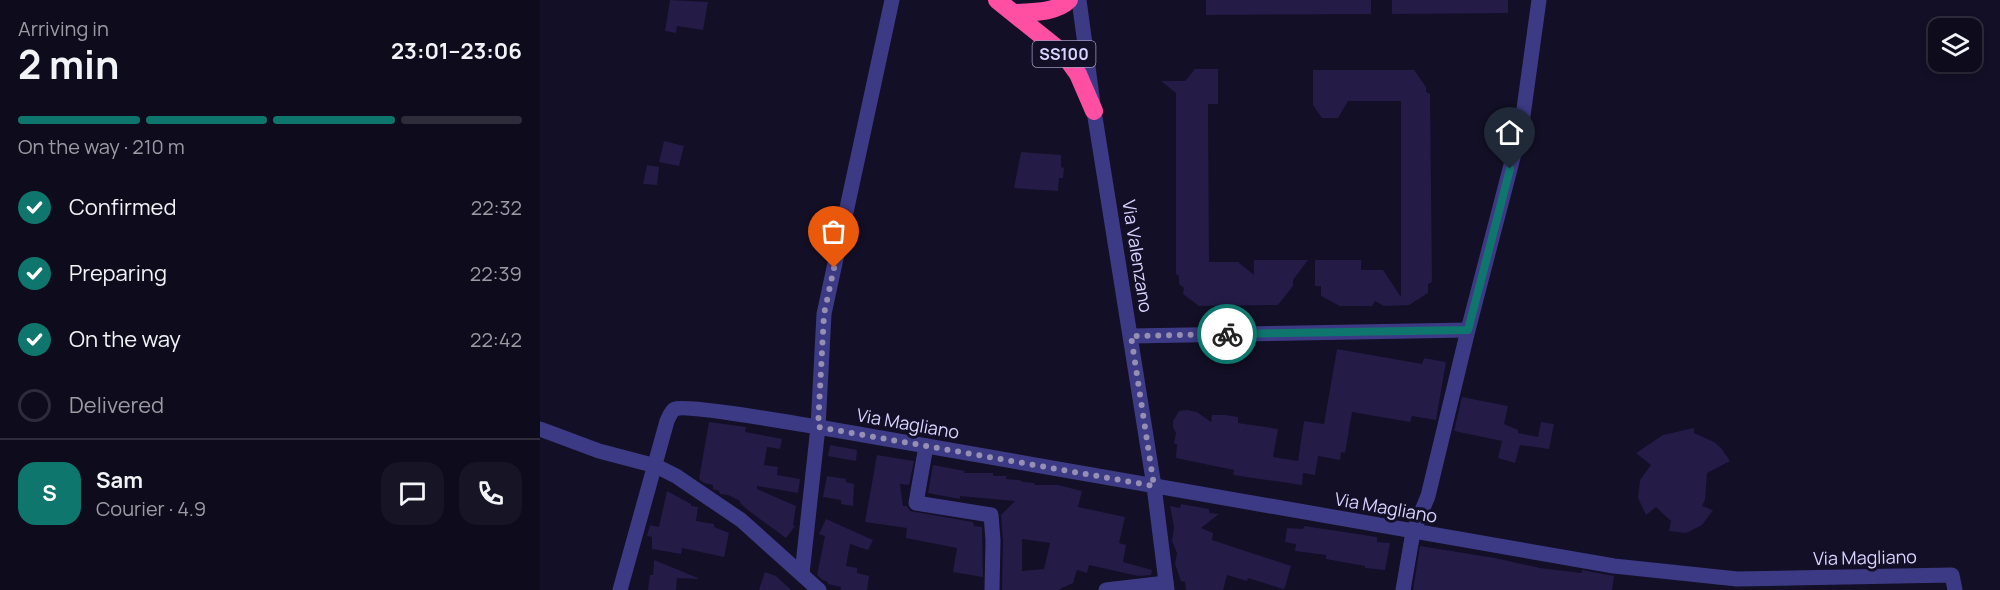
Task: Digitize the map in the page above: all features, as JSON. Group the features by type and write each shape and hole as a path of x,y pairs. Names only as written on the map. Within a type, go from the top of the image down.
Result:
{"highway":[{"name":"SS100","path":"997,0 1063,53 1078,74 1094,111"},
{"path":"1014,13 1043,11 1063,6 1069,0"}],"street":[{"path":"802,574 818,427 824,314 892,0"},
{"name":"Via Valenzano","path":"1079,0 1094,111 1154,486 1166,586"},
{"path":"1403,590 1413,532 1428,496 1522,123 1539,0"},
{"path":"1131,336 1468,330"},
{"name":"Via Magliano","path":"656,466 667,421 672,411 699,409 818,427 1614,566 1735,584 1954,583"},
{"path":"540,429 590,448 656,466 676,476 741,520 819,590"},
{"path":"926,446 916,503 991,515 992,590"},
{"path":"620,590 656,466"},
{"path":"1106,590 1166,586"}],"building":[{"path":"670,0 708,2 703,30 677,26 676,33 665,31"},
{"path":"1206,0 1371,0 1371,14 1206,15"},
{"path":"1392,0 1508,0 1508,13 1392,14"},
{"path":"1195,69 1218,69 1218,104 1208,104 1209,262 1238,262 1254,275 1254,260 1308,260 1293,280 1293,286 1278,305 1199,306 1183,294 1184,288 1179,284 1179,276 1176,274 1176,93 1161,81 1185,81"},
{"path":"1313,70 1414,70 1426,87 1426,92 1430,94 1432,282 1428,284 1428,293 1409,305 1384,306 1375,301 1372,306 1340,306 1321,296 1321,286 1315,286 1315,260 1361,260 1361,270 1383,270 1401,297 1401,101 1348,101 1338,118 1322,118 1313,105"},
{"path":"664,141 684,146 679,166 659,162"},
{"path":"1021,152 1061,155 1061,167 1064,168 1063,178 1059,178 1058,191 1014,188"},
{"path":"647,165 659,167 657,185 643,184"},
{"path":"1337,349 1422,364 1424,358 1446,362 1436,420 1412,416 1410,422 1352,412 1345,453 1341,452 1340,460 1318,456 1315,475 1303,473 1302,485 1233,475 1234,470 1176,458 1177,444 1174,444 1176,433 1173,421 1179,411 1187,410 1197,412 1211,422 1212,415 1225,415 1238,417 1238,423 1278,429 1273,457 1298,461 1304,421 1324,424"},
{"path":"1462,397 1508,406 1504,424 1518,430 1518,433 1538,437 1541,422 1554,424 1549,449 1520,445 1515,463 1498,458 1502,441 1454,431"},
{"path":"709,422 746,427 745,432 782,439 780,449 767,447 764,465 778,467 777,475 800,479 798,493 757,486 757,489 796,506 793,525 795,526 786,538 749,511 740,501 720,494 719,491 713,489 713,485 699,479"},
{"path":"1694,428 1694,433 1714,442 1730,461 1707,473 1705,500 1702,506 1713,510 1702,525 1686,533 1669,531 1671,521 1656,507 1646,515 1638,498 1640,480 1651,465 1636,453 1663,435"},
{"path":"830,445 857,450 856,461 828,456"},
{"path":"877,455 914,461 909,485 900,484 903,506 907,506 910,511 973,522 974,526 982,527 983,577 953,572 957,548 906,538 907,528 865,522"},
{"path":"933,465 965,471 964,473 993,473 993,476 1007,476 1006,479 1035,485 1058,485 1082,491 1078,507 1125,517 1119,543 1126,545 1123,562 1152,570 1151,575 1138,576 1089,565 1087,573 1077,570 1073,583 1058,590 1002,590 1001,515 1015,501 960,496 960,499 928,493","holes":["1022,539 1050,543 1044,569 1022,571"]},
{"path":"827,476 846,479 846,482 854,484 853,506 841,504 841,500 823,497"},
{"path":"667,491 691,506 698,507 696,521 714,524 714,527 729,533 724,557 682,548 681,554 652,549 652,537 647,536 650,525 659,527"},
{"path":"1181,504 1209,509 1209,513 1219,514 1201,528 1213,533 1212,540 1291,566 1285,587 1283,589 1248,578 1247,581 1227,575 1223,590 1186,590 1185,582 1181,581 1175,564 1177,553 1172,541 1174,527 1170,506 1180,508"},
{"path":"826,519 873,540 868,550 850,544 846,566 857,568 857,573 869,576 867,590 840,590 841,587 828,584 817,575 825,536 819,534"},
{"path":"1304,526 1377,537 1377,542 1390,543 1385,570 1326,559 1326,555 1295,551 1296,544 1285,542 1287,528 1303,529"},
{"path":"1420,546 1540,568 1582,573 1582,570 1614,576 1612,590 1413,590"},
{"path":"654,560 698,579 677,578 676,590 648,590 650,575 653,575"},
{"path":"765,572 776,576 791,590 759,590"}],"way so far":[{"path":"834,268 824,314 818,427 1154,486 1131,336 1227,334"}],"route":[{"path":"1227,334 1468,330 1510,169"}]}
